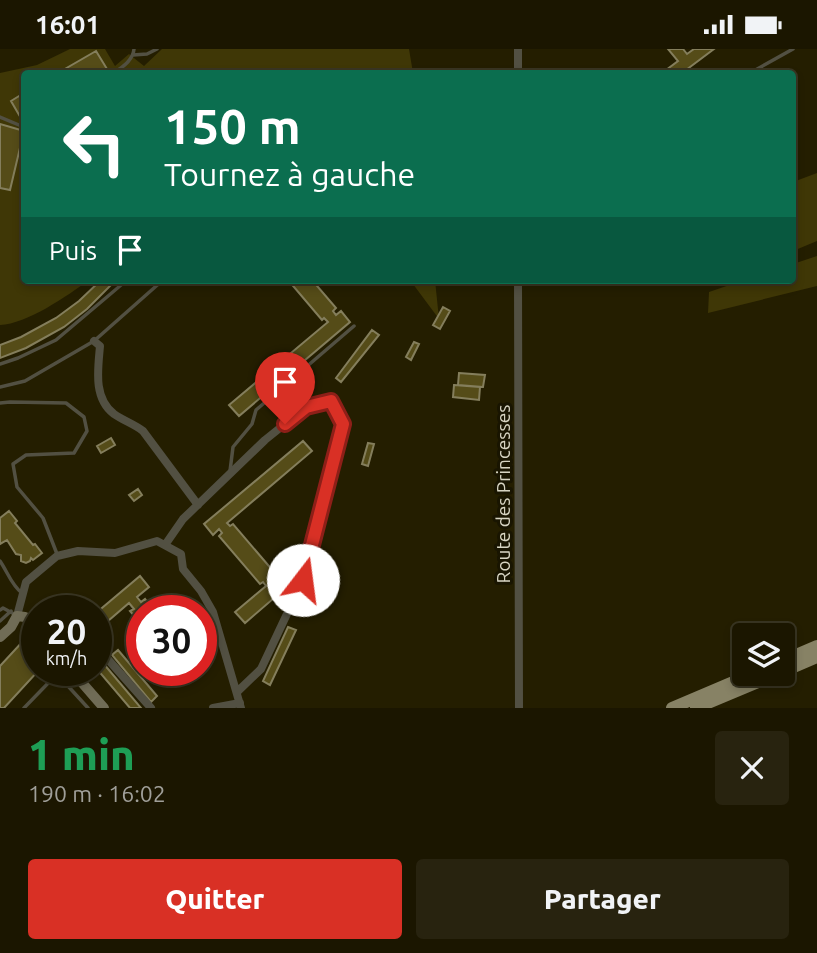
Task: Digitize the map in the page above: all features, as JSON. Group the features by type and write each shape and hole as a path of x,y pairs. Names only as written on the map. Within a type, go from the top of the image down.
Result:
{"main road":[{"path":"795,655 817,646"},
{"path":"795,666 817,657"},
{"path":"672,708 732,682"},
{"path":"696,708 748,686"}],"street":[{"path":"518,49 518,70"},
{"name":"Route des Princesses","path":"518,284 519,708"},
{"path":"94,341 100,346 97,375 99,391 105,404 111,412 132,422 143,431 198,505"},
{"path":"165,545 183,519 265,440 306,407 331,401 343,424 303,580 261,669 237,692"},
{"path":"0,637 11,627 26,582 57,556 78,551 115,553 157,541 181,554 183,569 201,591 213,612 241,706 213,708"},
{"path":"0,630 14,614"},
{"path":"14,614 21,616"},
{"path":"112,664 150,708"},
{"path":"85,686 104,708"}],"lane":[{"path":"118,70 133,55 134,49"},
{"path":"133,55 148,54 157,49"},
{"path":"755,70 793,49"},
{"path":"0,117 21,125"},
{"path":"0,364 56,340 122,284"},
{"path":"0,387 25,381 94,341 158,284"},
{"path":"229,475 233,447 252,424 256,410 354,326"},
{"path":"0,403 66,403 84,417 87,431 74,453 26,455 13,464 17,487 43,518 57,556"},
{"path":"0,561 16,589 23,594"},
{"path":"0,610 3,608 14,614"},
{"path":"0,621 14,614"},
{"path":"24,708 57,674 88,708"}],"shaded area":[{"path":"70,49 105,49 115,66 129,54 144,66 162,49 409,49 412,70 21,70 21,284 83,284 34,315 0,325 0,73 37,65"},
{"path":"817,173 817,241 796,250 796,181"},
{"path":"817,256 817,286 708,313 709,292 732,284 796,284 796,263"},
{"path":"413,284 435,284 439,319"}],"building":[{"path":"668,49 683,49 687,54 694,49 714,49 686,70 666,70 678,61"},
{"path":"96,51 107,69 105,70 63,70"},
{"path":"21,95 21,118 11,101"},
{"path":"0,124 21,130 21,144 10,190 0,188"},
{"path":"97,284 112,284 64,327 26,348 0,358 0,345 56,318"},
{"path":"291,284 315,284 336,308 333,311 336,315 341,311 350,322 239,416 229,405 328,322 324,318 322,320"},
{"path":"443,307 450,311 440,329 433,325"},
{"path":"372,330 379,335 341,382 336,378"},
{"path":"414,342 419,344 411,360 406,357"},
{"path":"459,373 485,375 483,387 458,385"},
{"path":"454,385 480,387 479,400 453,397"},
{"path":"111,438 115,445 101,453 97,446"},
{"path":"303,441 312,451 227,523 230,526 233,524 274,572 270,576 274,580 279,575 288,586 245,623 235,612 266,586 263,582 260,584 219,536 222,533 219,529 213,535 204,524"},
{"path":"368,443 374,444 368,466 362,464"},
{"path":"138,489 142,495 134,501 129,495"},
{"path":"9,511 17,521 15,523 42,553 26,563 21,561 21,555 16,554 7,540 0,544 0,518"},
{"path":"140,576 149,587 139,595 126,595 126,606 112,618 112,600"},
{"path":"288,627 296,630 270,685 263,681"},
{"path":"21,643 21,686 24,686 4,708 0,708 0,666"},
{"path":"118,650 126,659 126,672 112,655"},
{"path":"112,674 141,708 130,708 111,686"},
{"path":"138,686 149,686 157,696 151,702"}],"route":[{"path":"285,424 306,407 331,401 343,424 303,580"}]}
